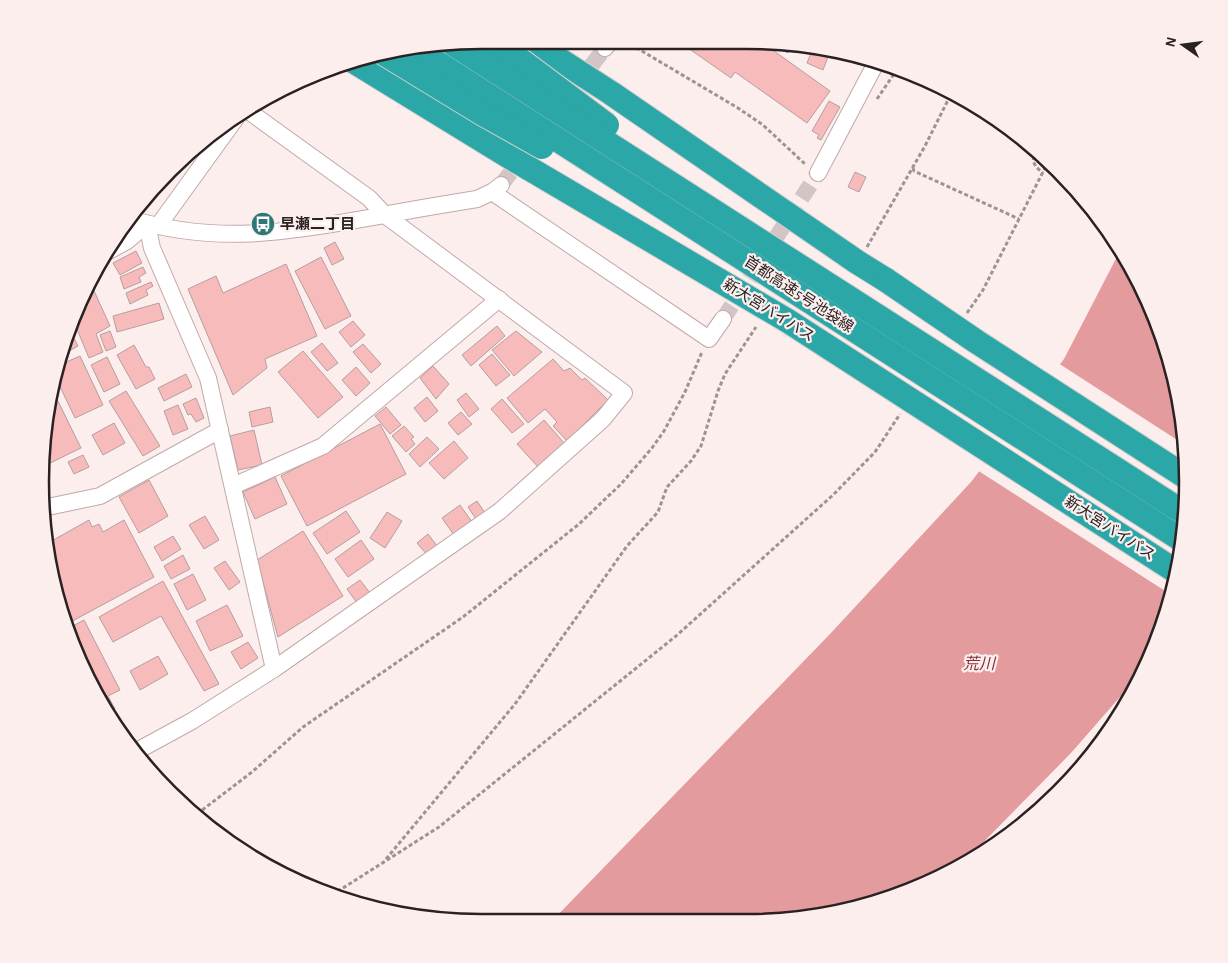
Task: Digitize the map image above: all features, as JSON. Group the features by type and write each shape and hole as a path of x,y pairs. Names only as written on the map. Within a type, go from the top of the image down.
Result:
{"highway":[{"path":"503,49 756,238"},
{"path":"543,49 611,93 977,342 1179,472"},
{"name":"首都高速5号池袋線","path":"462,50 1178,509"},
{"name":"首都高速5号池袋線","path":"422,53 1176,536"},
{"path":"392,58 484,114 745,259"},
{"name":"新大宮バイパス","path":"361,66 499,151 788,321 1171,568"}],"street":[{"path":"818,173 873,68"},
{"path":"141,749 192,721 274,669 500,511 603,419 624,394 385,215 369,198 253,114"},
{"path":"119,246 153,225 223,134"},
{"path":"136,220 153,225 207,233 265,234 310,228 476,198 496,189 709,339 723,319"},
{"path":"153,225 152,248 208,378 274,669"},
{"path":"233,486 324,446 499,299"},
{"path":"50,507 100,496 220,430"}],"path":[{"path":"639,49 738,108 763,126 818,173"},
{"path":"857,262 912,168 948,99"},
{"path":"1034,158 1033,161 1036,167 1043,173"},
{"path":"912,168 953,190 1019,219"},
{"path":"967,314 983,290 1045,168"},
{"path":"383,862 515,704 627,546 658,512 667,487 691,461 701,446 725,374 756,327"},
{"path":"201,811 252,772 303,727 463,617 579,524 621,484 656,442 685,392 709,339"},
{"path":"340,890 439,826 676,636 833,496 874,452 902,411"}],"water":[{"name":"荒川","path":"1116,258 1135,290 1146,316 1165,369 1171,397 1178,453 1179,482 1176,538 1165,594 1135,673 1124,692 1071,753 981,845 938,870 859,900 803,911 775,913 559,914 830,634 971,482 1064,359"}],"pier":[{"path":"1058,363 1177,440 1179,482 1176,538 1166,591 977,470"}],"building":[{"path":"689,49 772,50 830,91 807,123 735,72 731,78"},
{"path":"811,53 835,58 828,57 823,70 807,63"},
{"path":"829,101 840,107 821,140 817,138 819,135 812,131"},
{"path":"855,172 866,177 859,192 848,187"},
{"path":"335,242 344,259 332,265 324,248"},
{"path":"136,251 142,263 120,275 113,263"},
{"path":"321,257 351,316 325,329 295,271"},
{"path":"286,264 317,336 265,359 267,368 233,395 188,289 216,276 223,293"},
{"path":"143,267 146,273 139,277 141,282 124,289 120,277"},
{"path":"151,282 153,286 146,290 148,295 130,304 126,293"},
{"path":"93,289 110,326 96,334 103,352 89,358 77,329"},
{"path":"159,303 164,319 117,332 113,316"},
{"path":"353,321 365,335 351,347 339,332"},
{"path":"497,326 505,336 471,366 462,355"},
{"path":"110,331 116,347 106,351 100,335"},
{"path":"516,331 542,352 514,376 492,350"},
{"path":"74,338 78,346 69,351"},
{"path":"322,343 338,363 327,371 311,352"},
{"path":"363,344 381,364 371,373 353,352"},
{"path":"134,345 155,379 136,389 117,355"},
{"path":"303,351 343,397 318,418 278,372"},
{"path":"492,354 510,375 496,386 479,365"},
{"path":"80,356 103,405 75,418 59,385 65,363"},
{"path":"107,357 120,384 104,392 91,365"},
{"path":"553,359 564,371 570,368 582,380 585,378 608,400 567,441 553,426 557,422 545,409 528,423 507,398"},
{"path":"433,366 449,384 436,399 420,378"},
{"path":"356,367 370,383 356,396 342,380"},
{"path":"186,374 192,387 164,401 158,388"},
{"path":"126,391 160,446 143,456 109,401"},
{"path":"466,393 479,409 469,417 457,400"},
{"path":"427,397 438,411 425,422 414,408"},
{"path":"196,398 204,418 196,422 191,414 188,415 183,404"},
{"path":"57,399 81,448 50,463 52,425"},
{"path":"502,399 524,424 512,433 491,409"},
{"path":"178,405 188,429 173,435 164,411"},
{"path":"270,407 273,422 252,427 249,412"},
{"path":"386,407 401,425 390,434 375,416"},
{"path":"461,412 472,424 458,435 448,423"},
{"path":"544,420 565,444 539,468 517,444"},
{"path":"114,423 125,443 103,455 92,435"},
{"path":"380,424 406,474 307,526 281,476"},
{"path":"404,426 414,437 411,439 415,444 406,452 392,436"},
{"path":"254,430 262,465 238,470 230,436"},
{"path":"427,437 439,449 420,467 409,454"},
{"path":"454,441 468,458 444,479 429,463"},
{"path":"83,455 89,467 74,474 68,462"},
{"path":"275,477 287,504 255,519 243,492"},
{"path":"149,480 168,516 139,533 119,497"},
{"path":"477,501 485,513 476,519 468,507"},
{"path":"460,505 472,522 454,535 442,518"},
{"path":"346,511 360,532 327,554 313,533"},
{"path":"387,512 402,521 385,548 370,538"},
{"path":"205,516 219,540 204,549 189,525"},
{"path":"89,520 92,527 99,524 103,532 124,520 154,577 72,621 63,594 52,541"},
{"path":"303,531 343,596 278,637 257,560"},
{"path":"428,534 438,547 428,556 417,543"},
{"path":"173,536 181,549 162,561 154,547"},
{"path":"361,540 374,559 348,577 335,559"},
{"path":"183,555 190,569 171,579 164,566"},
{"path":"225,561 240,582 229,590 214,568"},
{"path":"193,574 206,600 187,610 174,584"},
{"path":"360,580 370,593 357,603 347,589"},
{"path":"163,581 219,684 204,691 161,616 113,642 99,617"},
{"path":"227,605 243,636 210,651 196,621"},
{"path":"84,620 120,690 108,696 114,709 93,673 74,625"},
{"path":"248,642 258,658 241,669 231,652"},
{"path":"158,656 168,674 140,690 130,671"}],"tunnel":[{"path":"562,104 604,49"},
{"path":"501,185 540,134"},
{"path":"723,319 818,173"}],"place":[{"name":"早瀬二丁目","path":"263,224"}]}
